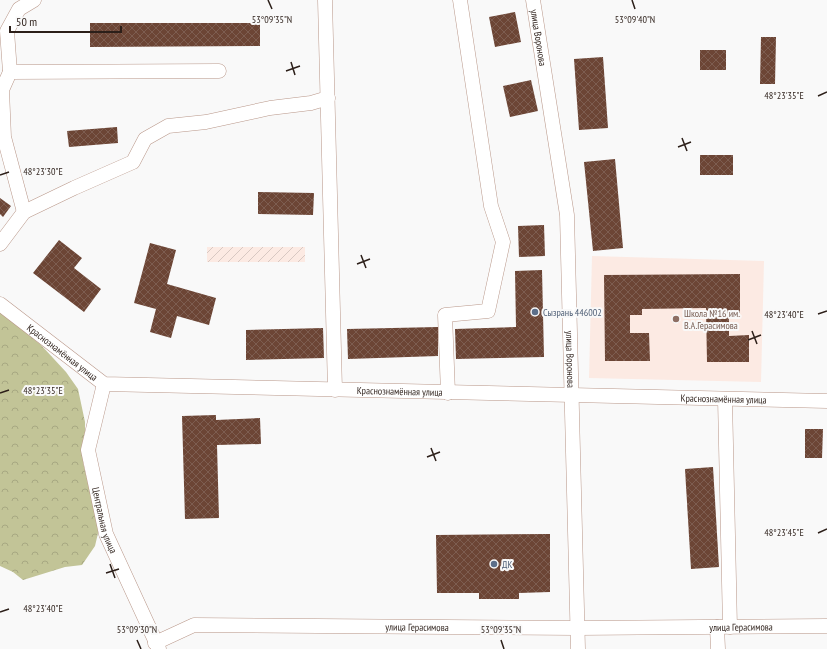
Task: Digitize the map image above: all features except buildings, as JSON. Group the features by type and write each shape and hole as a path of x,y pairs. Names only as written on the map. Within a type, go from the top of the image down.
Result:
{"street":[{"path":"24,212 4,137 2,90 10,72 7,31 19,9 34,0"},
{"path":"325,0 335,390"},
{"path":"448,393 445,314 488,312 503,242 491,206 460,0"},
{"name":"улица Воронова","path":"533,0 567,215 578,649"},
{"path":"10,72 219,71"},
{"path":"0,244 24,212 133,162 145,139 168,126 206,122 270,108 311,103 328,98"},
{"name":"Краснознамённая улица","path":"0,304 104,384 827,401"},
{"name":"Центральная улица","path":"104,384 88,450 106,534 157,646"},
{"path":"718,649 724,627 730,591 725,399"},
{"name":"улица Герасимова","path":"157,646 194,625 577,628 827,626"}],"shaded area":[{"path":"207,247 305,247 305,262 207,262"},
{"name":"Школа №16 им. В.А.Герасимова","path":"592,256 764,261 761,382 589,378"}],"green space":[{"path":"0,311 41,345 66,372 78,389 85,422 83,462 99,529 95,546 82,565 65,567 23,580 13,572 0,566"}],"place":[{"name":"Сызрань 446002","path":"535,312"},
{"name":"Школа №16 им. В.А.Герасимова","path":"676,319"},
{"name":"ДК","path":"494,564"}]}
